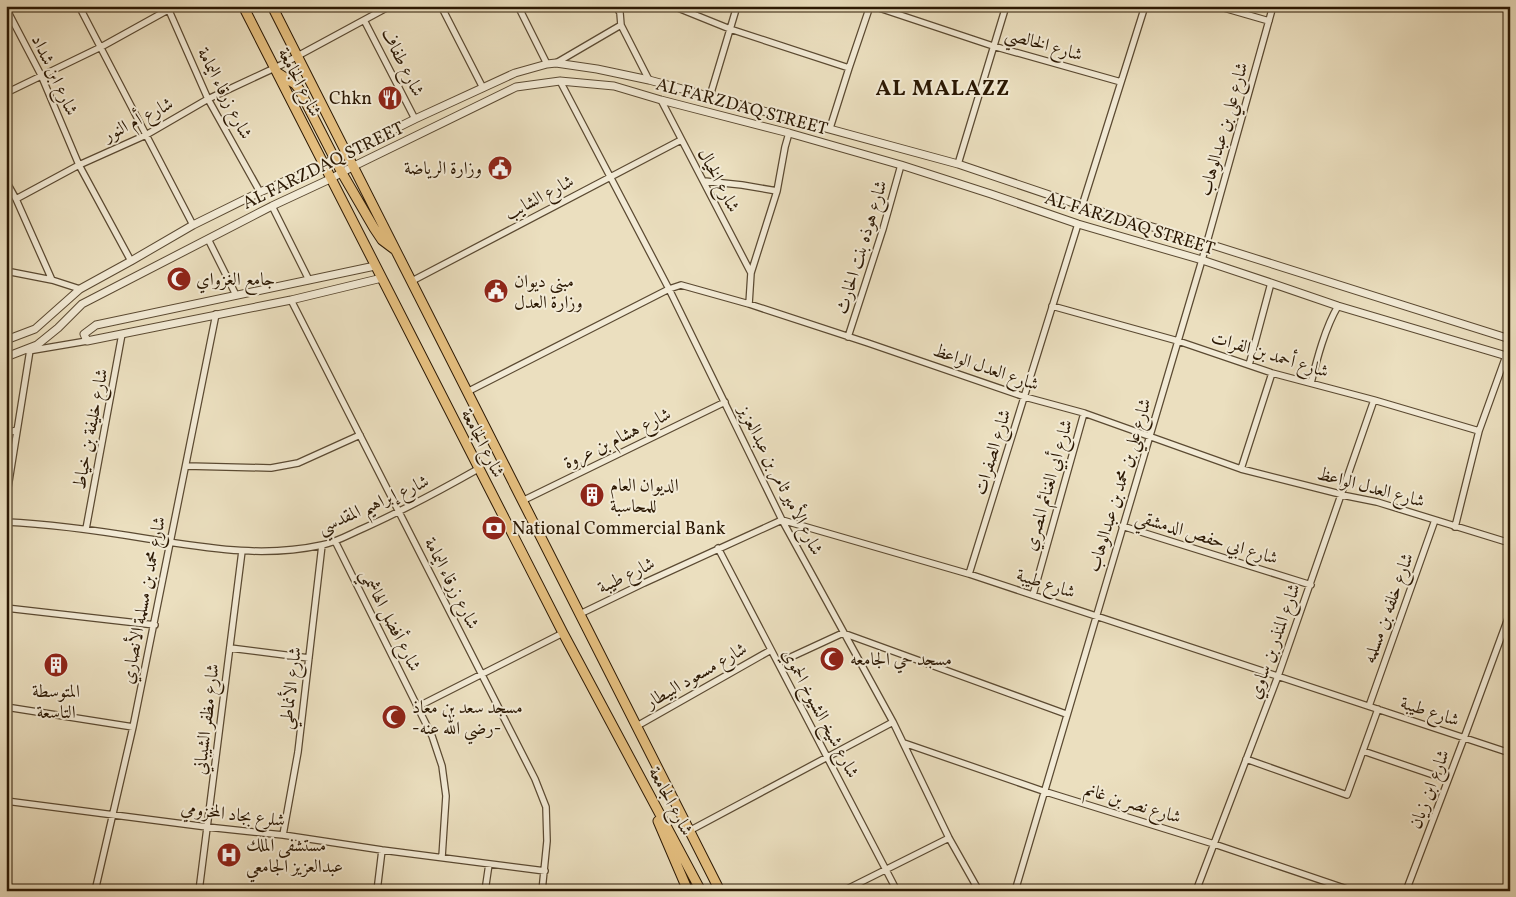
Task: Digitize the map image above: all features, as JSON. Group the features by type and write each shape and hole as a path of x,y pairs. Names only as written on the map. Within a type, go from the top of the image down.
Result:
{"main road":[{"name":"شارع الجامعة","path":"243,6 478,469 701,891"},
{"name":"شارع الجامعة","path":"272,6 711,875"},
{"path":"276,70 295,84 299,90 342,173 378,235 396,251"},
{"path":"634,766 688,891"},
{"path":"711,875 720,891"},
{"path":"711,875 724,891"}],"street":[{"path":"79,6 193,224"},
{"path":"297,55 390,6"},
{"path":"441,6 483,88"},
{"path":"518,6 547,64"},
{"path":"616,6 620,14"},
{"path":"623,6 620,14 620,25 649,80"},
{"path":"674,6 730,29 849,68"},
{"path":"710,96 736,6"},
{"path":"830,128 849,68 872,6"},
{"name":"شارع الخالصي","path":"872,6 993,46 1121,82"},
{"path":"958,164 1006,6"},
{"path":"1082,206 1144,6"},
{"path":"1217,6 1269,21"},
{"name":"شارع علي بن عبدالوهاب","path":"1202,260 1274,6"},
{"path":"6,93 101,47 170,7"},
{"name":"شارع زرقاء اليمامة","path":"170,7 208,99 260,192"},
{"name":"شارع ابن شداد","path":"6,8 41,75 79,166 132,261"},
{"name":"شارع طفاف","path":"364,20 415,119"},
{"path":"556,63 620,25"},
{"name":"شارع أم النور","path":"16,199 79,166 146,135 208,99 276,70 297,55"},
{"name":"AL FARZDAQ STREET","path":"6,340 35,329 80,289 132,261 193,224 515,73 556,63 649,80 958,164 1082,206 1510,339"},
{"name":"AL FARZDAQ STREET","path":"6,357 38,346 82,304 272,206 516,87 560,81 614,86 902,165 1000,196 1078,224 1202,260 1338,306 1508,357"},
{"name":"شارع الأمير ثامر بن عبدالعزيز","path":"560,81 668,289 782,520 893,722 949,838 979,891"},
{"name":"شارع الخيال","path":"661,100 751,273"},
{"path":"749,304 751,273 778,191 789,133"},
{"name":"شارع الشايب","path":"412,281 681,140"},
{"name":"شارع هوذه بنت الحارث","path":"848,337 902,165"},
{"path":"6,181 52,280"},
{"path":"704,181 778,191"},
{"path":"272,206 309,280"},
{"name":"شارع الصفرات","path":"970,574 1078,224"},
{"path":"208,239 236,295"},
{"name":"شارع علي بن محمد بن عبدالوهاب","path":"1015,891 1043,791 1202,260"},
{"path":"87,341 84,334 96,325 375,266"},
{"path":"6,271 52,280 80,289"},
{"path":"18,352 87,341 291,300 382,278"},
{"path":"1249,365 1271,283"},
{"name":"شارع العدل الواعظ","path":"468,392 681,284 749,304 1025,397 1084,413 1241,469 1377,502 1510,543"},
{"name":"شارع زرقاء اليمامة","path":"291,300 535,779 546,807 548,841 542,891"},
{"name":"شارع أحمد بن الفرات","path":"1052,306 1178,341 1272,373 1480,431"},
{"path":"1311,384 1315,366 1338,306"},
{"path":"156,312 161,326"},
{"name":"شارع محمد بن مسلمة الأنصاري","path":"95,891 155,625 216,314"},
{"name":"شارع خليفة بن خياط","path":"86,529 122,334"},
{"path":"6,500 30,350"},
{"path":"1455,527 1480,431 1508,357"},
{"path":"1241,469 1272,373"},
{"name":"شارع المنذر بن ساوي","path":"1196,891 1311,585 1374,400"},
{"name":"شارع هشام بن عروة","path":"522,501 724,402"},
{"name":"شارع أبي الغنائم المصري","path":"1033,594 1084,413"},
{"path":"6,433 16,430"},
{"path":"186,466 271,468 298,463 360,435"},
{"name":"شارع إبراهيم المقدسي","path":"6,522 86,529 188,546 242,551 275,551 322,545 334,541 399,512 478,469"},
{"name":"شارع طيبة","path":"580,614 718,548 782,520 1033,594 1510,752"},
{"name":"شارع خلفه بن مسلمه","path":"1369,706 1435,520"},
{"name":"شارع ابي حفص الدمشقي","path":"1122,526 1311,585"},
{"name":"شارع أفضل الهاشمي","path":"334,541 432,736 442,766 446,796 442,857"},
{"name":"شارع الأنماطي","path":"283,835 298,752 322,545"},
{"name":"شارع شيخ الشيوخ الحموي","path":"718,548 897,891"},
{"name":"شارع مظفر الشيباني","path":"199,891 242,551"},
{"path":"6,608 155,625"},
{"name":"شارع ابن زيان","path":"1406,891 1510,613"},
{"path":"417,707 564,633"},
{"path":"778,662 843,633 1066,714"},
{"path":"230,648 309,658"},
{"name":"شارع مسعود البيطار","path":"637,726 771,650"},
{"path":"6,707 133,727"},
{"path":"1246,759 1347,795 1378,709"},
{"path":"689,831 893,722"},
{"name":"شارع نصر بن غانم","path":"904,743 1043,791 1214,844 1353,891"},
{"path":"1363,751 1448,780"},
{"name":"شلرع بجاد المخزومي","path":"6,801 283,835 545,871"},
{"path":"843,891 949,838"},
{"path":"377,891 382,850"},
{"path":"485,891 489,864"}],"place":[{"name":"Chkn","path":"390,98"},
{"name":"وزارة الرياضة","path":"500,168"},
{"name":"جامع الغزواي","path":"179,279"},
{"name":"مبنى ديوان وزارة العدل","path":"496,291"},
{"name":"الديوان العام للمحاسبة","path":"592,495"},
{"name":"National Commercial Bank","path":"494,528"},
{"name":"مسجد حي الجامعه","path":"832,659"},
{"name":"المتوسطة التاسعة","path":"56,665"},
{"name":"مسجد سعد بن معاذ -رضي الله عنه-","path":"394,717"},
{"name":"مستشفى الملك عبدالعزيز الجامعي","path":"229,855"}],"district":[{"name":"AL MALAZZ","path":"943,87"}]}
